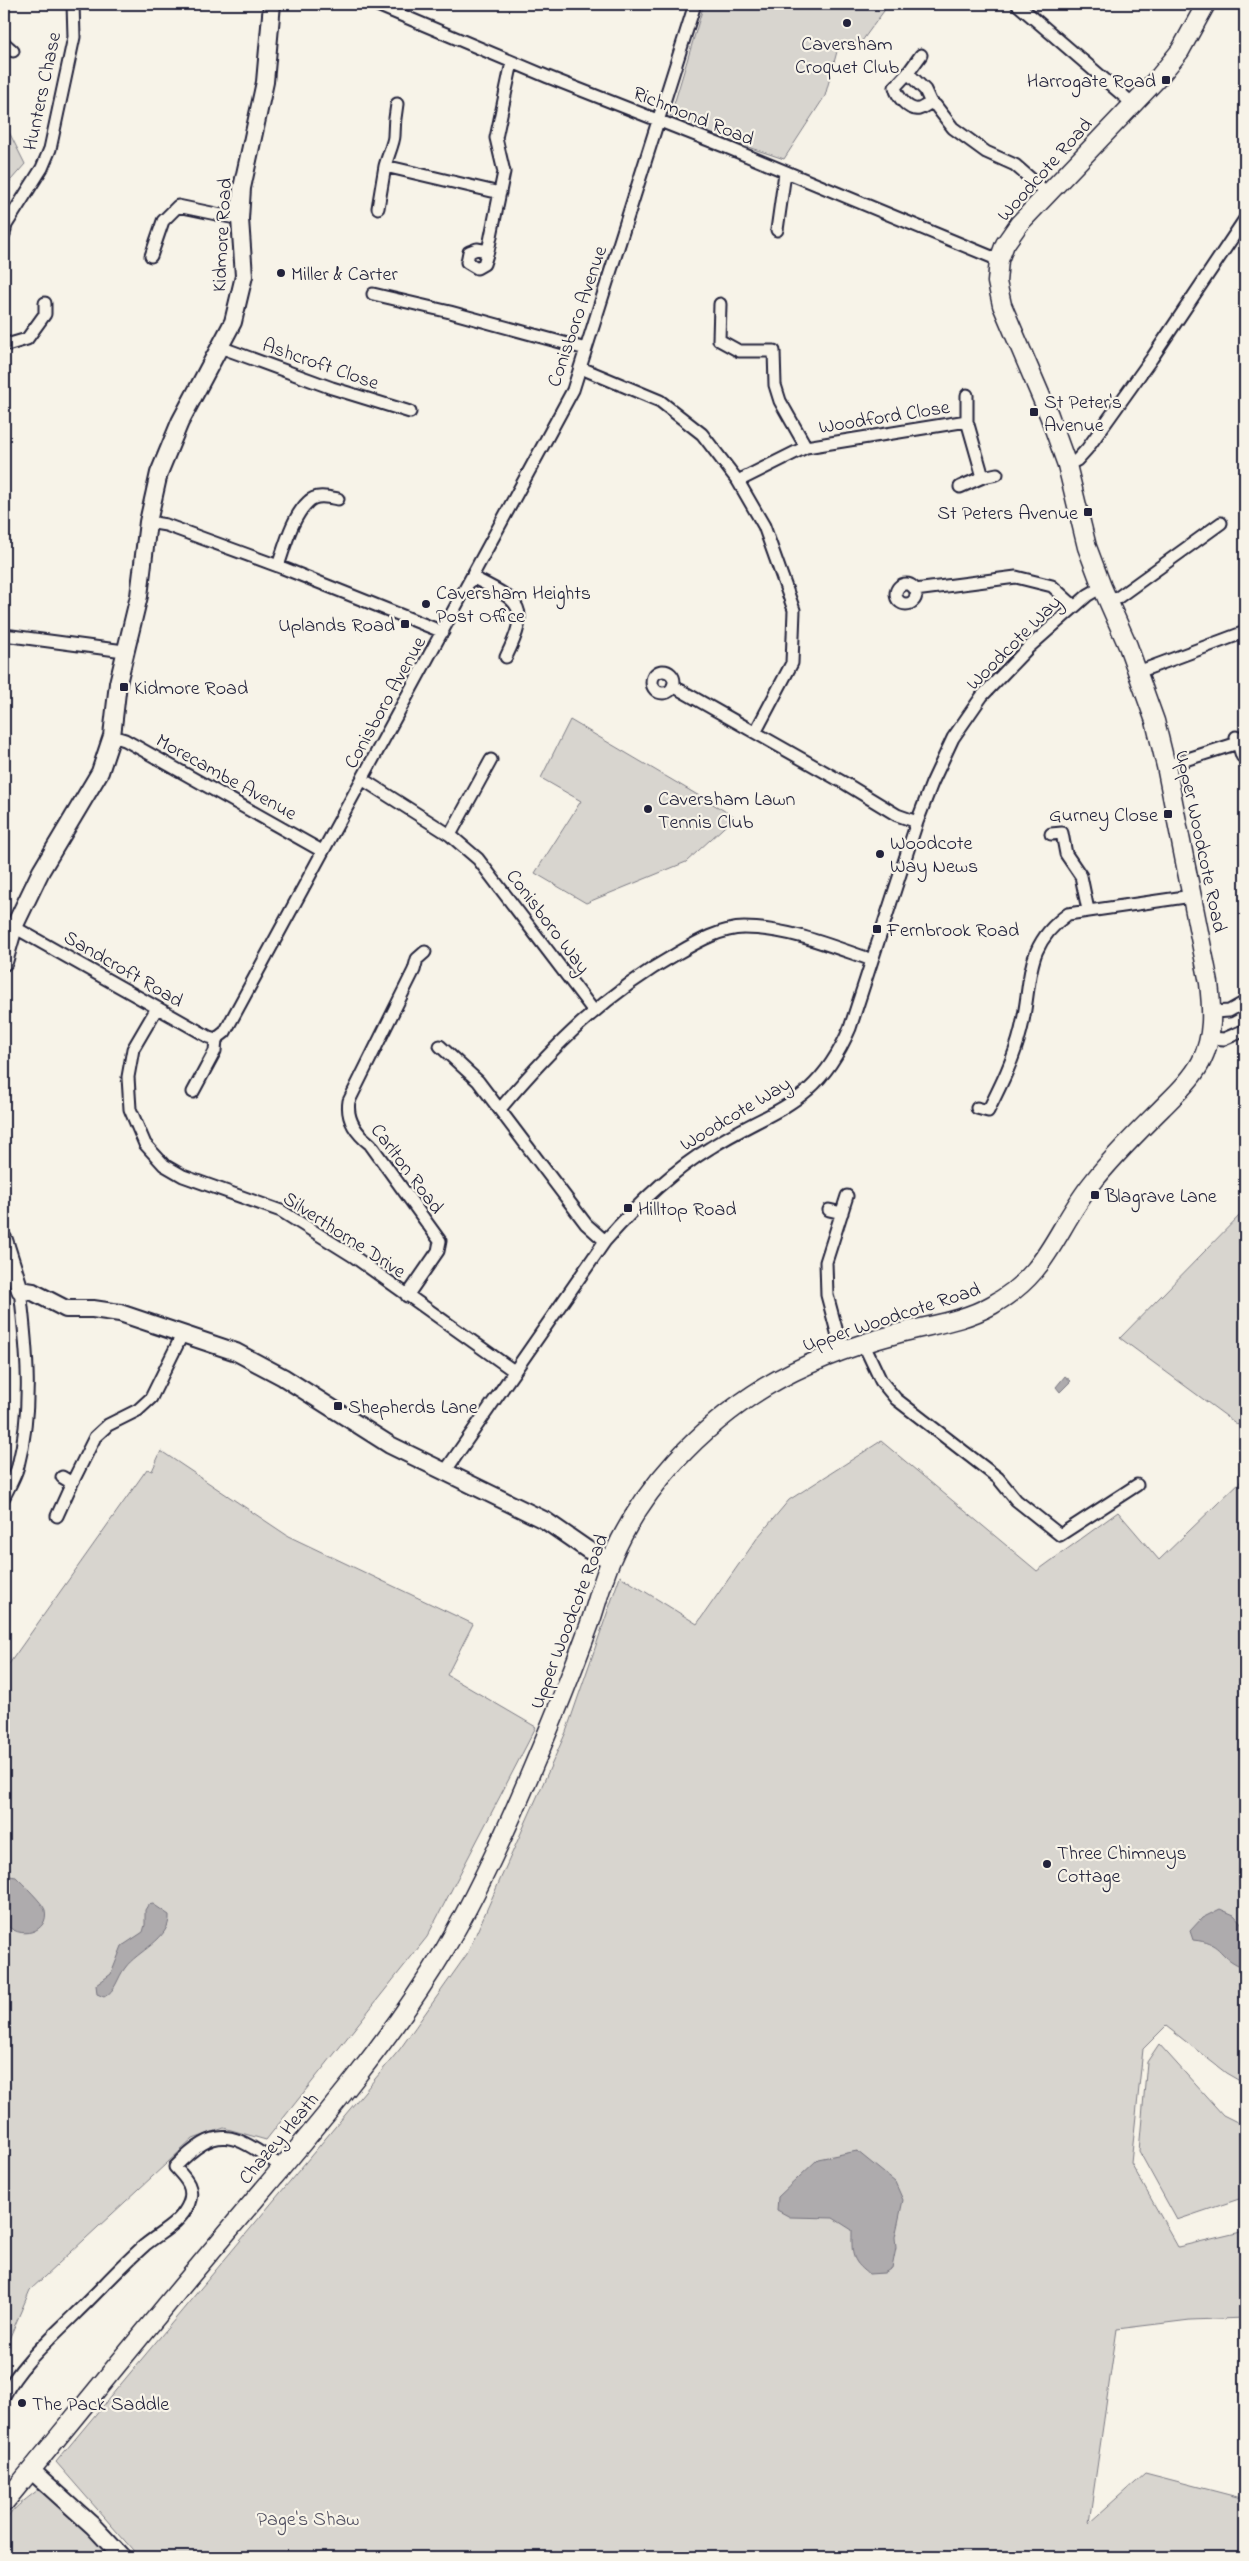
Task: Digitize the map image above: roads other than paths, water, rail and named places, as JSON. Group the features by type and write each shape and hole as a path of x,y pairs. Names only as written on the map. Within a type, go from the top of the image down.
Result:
{"main road":[{"name":"Woodcote Road","path":"1102,587 1088,547 1067,465 1049,415 1002,305 997,282 999,260 1010,237 1047,192 1159,77 1180,51 1206,4"},
{"name":"Upper Woodcote Road","path":"534,1766 589,1626 611,1560 643,1503 665,1474 712,1426 766,1387 802,1367 842,1351 893,1335 968,1317 995,1304 1023,1284 1043,1264 1076,1204 1093,1182 1119,1152 1185,1084 1199,1066 1210,1038 1212,1012 1209,983 1166,766 1155,721 1138,672 1102,587"},
{"name":"Chazey Heath","path":"4,2503 356,2077 444,1950 474,1895 534,1766"}],"street":[{"name":"Hunters Chase","path":"4,234 6,225 42,168 50,149 74,36 73,4"},
{"name":"Kidmore Road","path":"4,962 14,927 41,871 100,772 112,736 124,651 139,596 148,522 159,472 180,422 233,322 244,276 240,218 242,188 265,82 272,4"},
{"name":"Richmond Road","path":"375,4 512,62 999,260"},
{"name":"Conisboro Avenue","path":"193,1092 215,1052 216,1039 225,1032 573,390 695,4"},
{"path":"1017,4 1133,104"},
{"path":"4,43 13,51"},
{"path":"921,55 895,87 897,96 912,108 919,109 931,102"},
{"path":"488,252 504,172 496,138 512,62"},
{"path":"908,73 925,90 931,102 953,128 986,152 1015,165 1047,192"},
{"path":"375,200 389,148 394,137 393,127 397,104"},
{"path":"385,166 500,193"},
{"path":"778,230 785,173"},
{"path":"151,256 162,221 178,206 240,218"},
{"path":"1067,465 1077,460 1098,434 1152,358 1245,219"},
{"path":"373,294 435,310 451,307 586,349"},
{"path":"4,340 10,344 27,339 45,314 45,303"},
{"name":"Woodford Close","path":"720,304 719,340 739,351 774,352 775,385 780,402 806,447"},
{"name":"Ashcroft Close","path":"220,347 332,388 410,412"},
{"path":"581,368 660,401 702,434 738,482 764,526 794,610 792,663 756,731"},
{"name":"Woodford Close","path":"966,395 967,421 982,477"},
{"name":"Woodford Close","path":"738,482 806,447 967,421"},
{"path":"960,487 982,477 997,474"},
{"path":"278,566 298,517 309,501 324,496 338,499"},
{"path":"148,522 166,525 278,566 443,632"},
{"path":"1109,604 1221,523"},
{"path":"472,577 508,595 517,605 520,618 519,631 506,656"},
{"path":"916,590 1016,577 1052,586 1074,606"},
{"name":"Woodcote Way","path":"444,1473 605,1241 634,1209 678,1170 710,1147 788,1106 818,1082 838,1055 850,1028 918,822 932,783 953,738 982,696 1028,648 1074,606 1102,587"},
{"path":"1138,672 1245,632"},
{"path":"4,635 124,651"},
{"path":"673,686 756,731 897,815 918,822"},
{"name":"Morecambe Avenue","path":"112,736 125,740 322,851"},
{"path":"1166,766 1237,740 1242,756"},
{"path":"450,835 491,760"},
{"name":"Conisboro Way","path":"362,778 450,835 473,855 532,928 592,1010"},
{"path":"1061,833 1066,854 1081,876 1088,910"},
{"path":"987,1113 1007,1074 1021,1030 1033,959 1040,942 1053,925 1068,914 1192,896"},
{"name":"Sandcroft Road","path":"14,927 209,1038 216,1039"},
{"path":"500,1109 544,1057 592,1010 643,972 704,938 743,928 790,933 872,960"},
{"name":"Carlton Road","path":"407,1296 438,1251 440,1241 370,1144 356,1132 347,1110 349,1101 414,970 417,959 425,952"},
{"path":"1212,1012 1229,1011 1245,1002"},
{"name":"Silverthorne Drive","path":"157,1008 133,1049 128,1077 130,1109 145,1144 164,1165 183,1176 281,1211 353,1256 514,1371"},
{"path":"1210,1038 1224,1039 1245,1030"},
{"path":"440,1046 478,1081 586,1224 605,1241"},
{"path":"842,1351 827,1295 826,1262 847,1196"},
{"path":"829,1210 842,1213"},
{"path":"4,1244 20,1290 26,1341 28,1412 18,1468 4,1497"},
{"path":"20,1290 33,1292 66,1309 93,1309 120,1313 183,1333 244,1356 283,1377 390,1445 444,1473 546,1521 588,1550 611,1560"},
{"path":"56,1516 67,1480 95,1437 108,1425 138,1410 151,1398 183,1333"},
{"path":"864,1345 881,1381 896,1399 998,1478 1016,1500 1060,1535 1137,1485"},
{"path":"4,2396 43,2346 147,2244 174,2224 185,2210 190,2201 191,2189 188,2181 176,2167 194,2148 207,2140 220,2137 236,2139 256,2148 282,2167"},
{"path":"31,2470 93,2526 122,2557"}],"place":[{"name":"Caversham Croquet Club","path":"847,23"},
{"name":"Harrogate Road","path":"1166,80"},
{"name":"Miller & Carter","path":"281,273"},
{"name":"St Peter's Avenue","path":"1034,412"},
{"name":"St Peters Avenue","path":"1088,512"},
{"name":"Caversham Heights Post Office","path":"426,604"},
{"name":"Uplands Road","path":"405,624"},
{"name":"Kidmore Road","path":"124,687"},
{"name":"Caversham Lawn Tennis Club","path":"648,809"},
{"name":"Gurney Close","path":"1168,814"},
{"name":"Woodcote Way News","path":"880,854"},
{"name":"Fernbrook Road","path":"877,929"},
{"name":"Blagrave Lane","path":"1095,1195"},
{"name":"Hilltop Road","path":"628,1208"},
{"name":"Shepherds Lane","path":"338,1406"},
{"name":"Three Chimneys Cottage","path":"1047,1864"},
{"name":"The Pack Saddle","path":"22,2403"}],"park label":[{"name":"Page's Shaw","path":"308,2518"}]}
